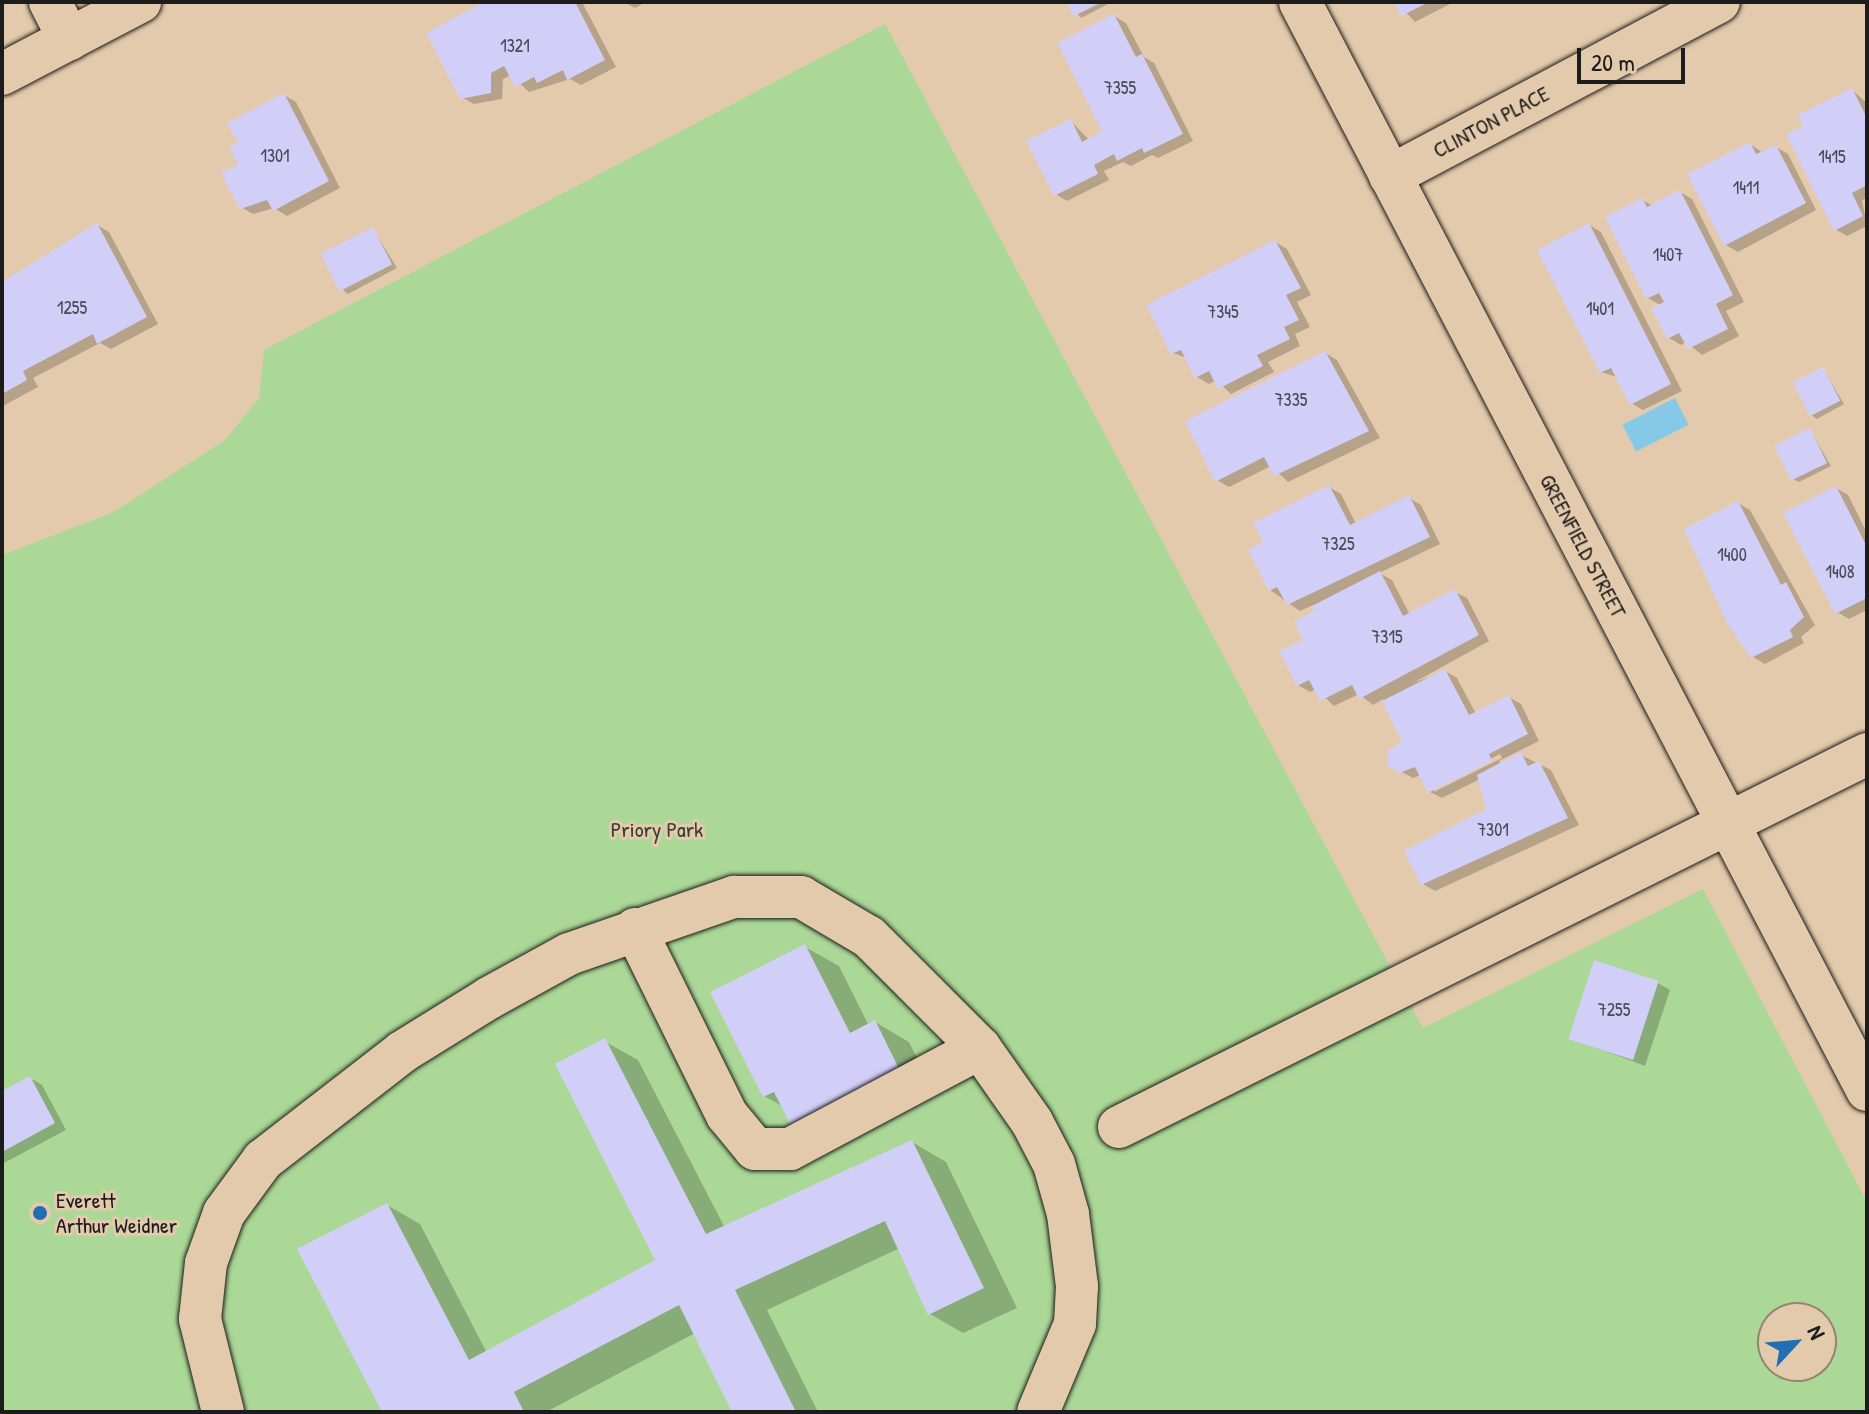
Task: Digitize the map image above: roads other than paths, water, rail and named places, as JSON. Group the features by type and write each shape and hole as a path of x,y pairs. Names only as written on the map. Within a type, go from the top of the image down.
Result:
{"street":[{"path":"50,2 69,39"},
{"path":"2,74 140,2"},
{"name":"GREENFIELD STREET","path":"1300,2 1867,1090"},
{"name":"CLINTON PLACE","path":"1390,176 1719,2"},
{"path":"1119,1127 1729,827 1867,754"},
{"path":"223,1412 200,1319 206,1263 224,1213 263,1160 402,1052 489,998 569,954 734,897 801,897 869,937 980,1048 1047,1150 1068,1214 1075,1324 1038,1412"},
{"path":"635,929 727,1115 755,1149 790,1149 980,1048"}],"water":[{"path":"1675,398 1689,425 1636,452 1622,425"}],"place":[{"name":"Everett Arthur Weidner","path":"40,1213"}],"park label":[{"name":"Priory Park","path":"657,830"}]}
